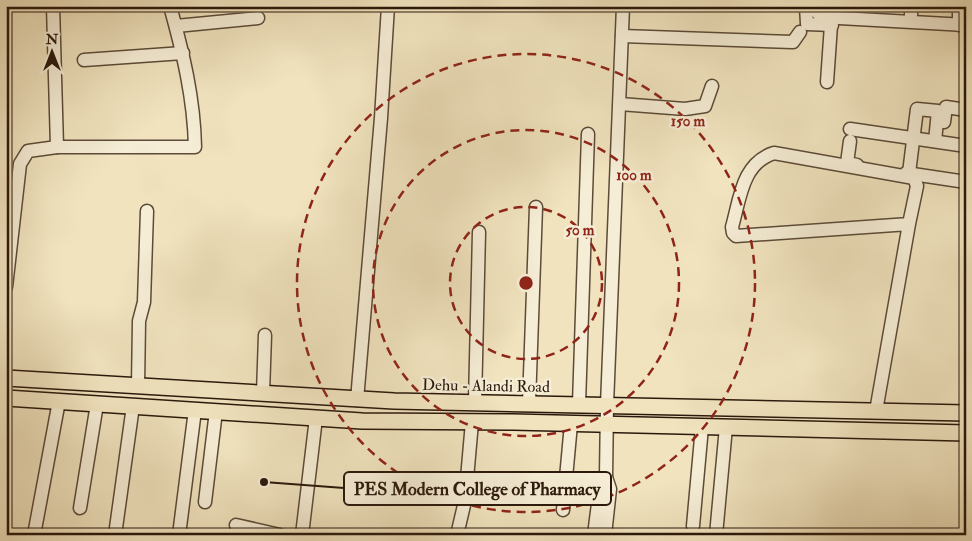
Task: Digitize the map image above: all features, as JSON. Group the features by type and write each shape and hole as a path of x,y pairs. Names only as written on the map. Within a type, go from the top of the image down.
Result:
{"main road":[{"name":"Dehu - Alandi Road","path":"6,378 357,400 966,413"},
{"path":"6,398 316,418 966,433"}],"street":[{"path":"53,6 57,147"},
{"path":"6,287 20,164 28,151 57,147 195,147 195,114 183,53 170,6"},
{"path":"357,400 381,118 388,6"},
{"path":"604,535 610,489 606,477 607,405 623,6"},
{"path":"806,6 807,24 832,25 827,82"},
{"path":"817,6 817,12 821,17 962,25 959,6"},
{"path":"911,6 911,21"},
{"path":"176,26 258,18"},
{"path":"622,36 793,42 800,32"},
{"path":"84,60 183,53"},
{"path":"620,104 685,109 705,106 712,86"},
{"path":"938,142 946,107 966,110"},
{"path":"909,173 917,108 938,110 938,142"},
{"path":"579,404 588,134"},
{"path":"966,146 914,138 850,135 847,161 848,164 966,182"},
{"path":"876,411 908,224 917,186 914,178 774,153 763,156 751,166 746,176 732,227 736,236 908,224"},
{"path":"529,403 536,207"},
{"path":"138,386 138,321 144,302 147,211"},
{"path":"476,402 478,232"},
{"path":"262,393 266,335"},
{"path":"34,535 60,401"},
{"path":"80,508 97,404"},
{"path":"115,535 133,406"},
{"path":"180,535 195,410"},
{"path":"205,502 216,411"},
{"path":"302,535 316,418"},
{"path":"457,535 464,501 472,422"},
{"path":"563,510 571,424"},
{"path":"693,526 702,427"},
{"path":"716,535 726,427"},
{"path":"594,535 600,488 606,477"},
{"path":"236,525 280,535"}],"place":[{"name":"PES Modern College of Pharmacy","path":"264,482"}]}
